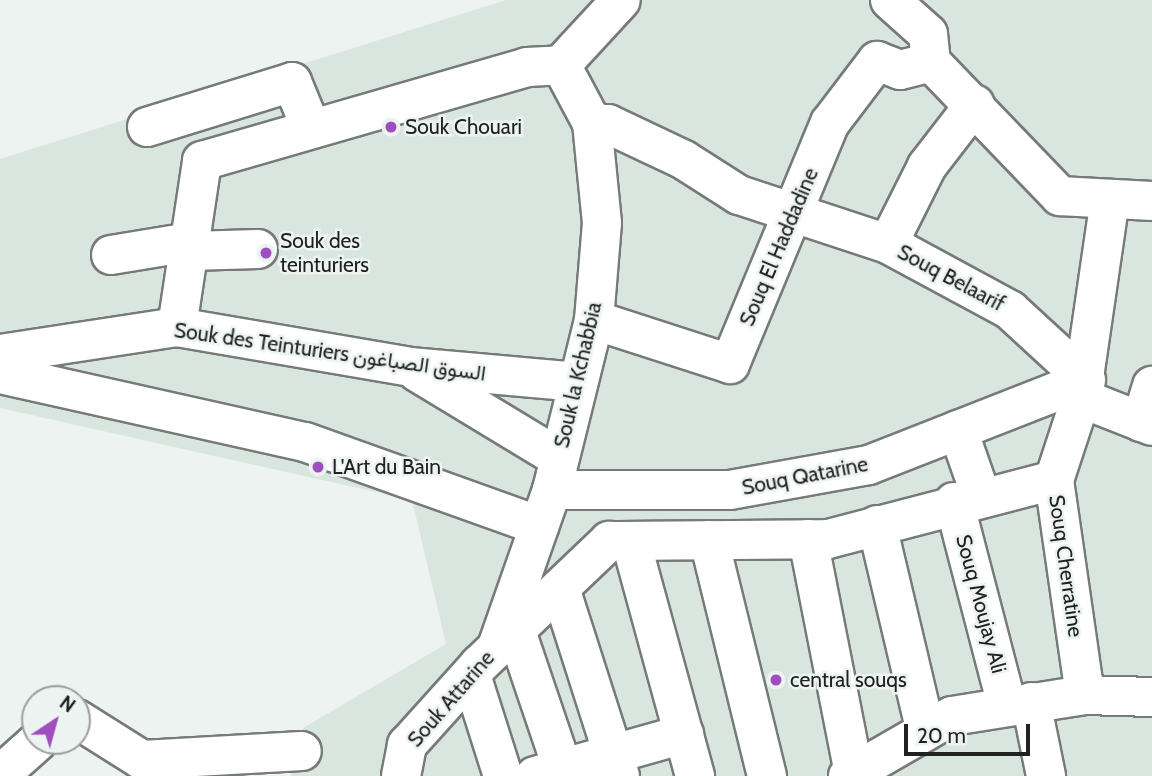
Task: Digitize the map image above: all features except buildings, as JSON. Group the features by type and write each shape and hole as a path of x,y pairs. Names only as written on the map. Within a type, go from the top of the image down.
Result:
{"street":[{"path":"177,327 202,161 527,67 561,65 621,0"},
{"path":"890,0 928,34 931,62 975,104 1060,196 1110,199 1151,194"},
{"name":"Souq El Haddadine","path":"594,320 730,364 830,123 877,61 900,70 931,62"},
{"name":"Souk la Kchabbia","path":"506,639 555,474 594,320 602,223 592,123 561,65"},
{"path":"147,127 292,82 311,128"},
{"path":"888,244 927,166 975,104"},
{"name":"Souq Belaarif","path":"592,123 684,160 739,195 795,210 888,244 1010,310 1083,389"},
{"name":"Souq Cherratine","path":"1085,695 1054,480 1083,389 1110,199"},
{"path":"111,255 190,246 258,249"},
{"name":"Souk des Teinturiers السوق الصباغون","path":"0,354 177,327 410,367 578,382"},
{"path":"410,367 555,474"},
{"path":"0,374 305,442 540,526"},
{"path":"1083,389 1146,424 1152,386"},
{"name":"Souq Qatarine","path":"555,474 730,490 869,465 958,430 1083,389"},
{"name":"Souq Moujay Ali","path":"958,430 968,499 1019,704 1046,776"},
{"path":"695,776 684,734 620,541 808,539 877,525 968,499 1054,480"},
{"path":"877,525 938,722"},
{"path":"808,539 851,774 938,722 1019,704 1085,695 1152,697"},
{"path":"709,540 766,776"},
{"name":"Souk Attarine","path":"401,776 407,745 471,675 560,589 620,541"},
{"path":"560,589 617,766"},
{"path":"506,639 554,774 617,766 684,734"},
{"path":"471,675 503,776"},
{"path":"91,728 150,768 302,751"},
{"path":"0,775 22,755"}],"shaded area":[{"path":"506,0 1152,0 1152,776 291,776 303,728 446,644 412,500 0,408 0,159"}],"place":[{"name":"Souk Chouari","path":"391,127"},
{"name":"Souk des teinturiers","path":"266,253"},
{"name":"L'Art du Bain","path":"318,467"},
{"name":"central souqs","path":"776,680"}]}
